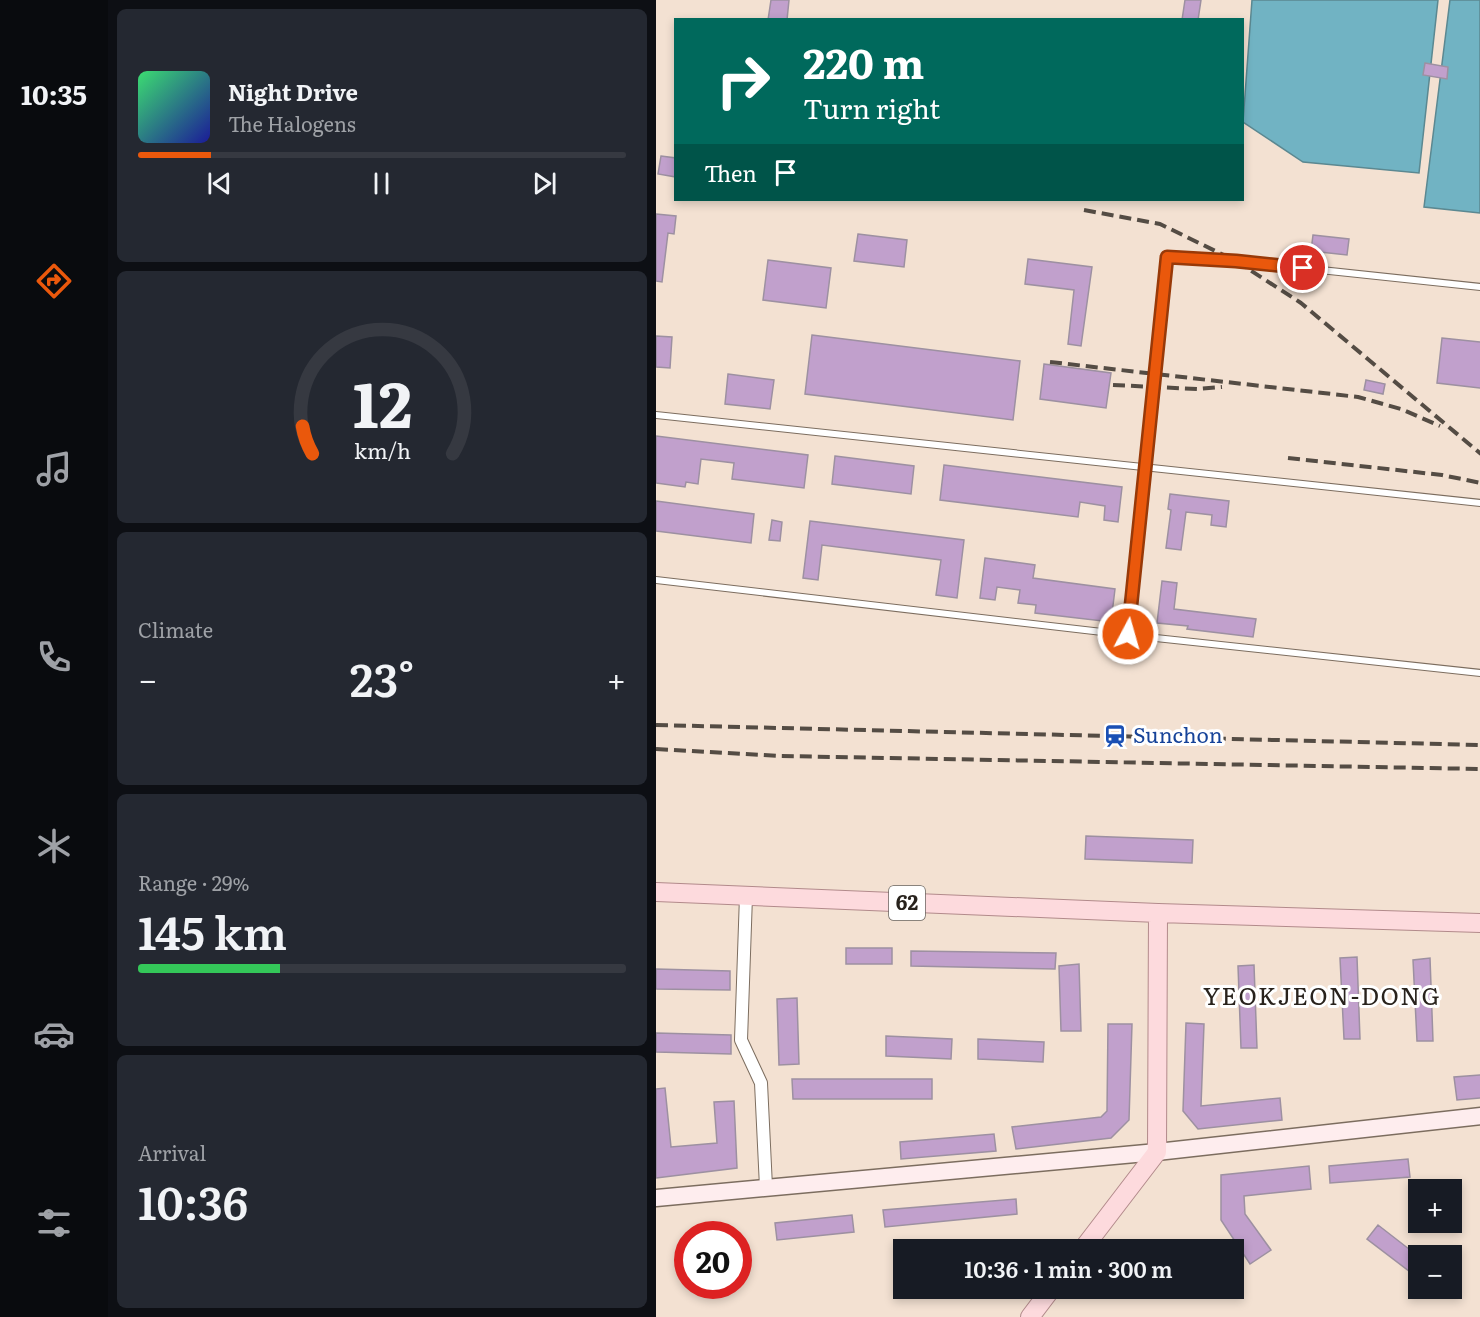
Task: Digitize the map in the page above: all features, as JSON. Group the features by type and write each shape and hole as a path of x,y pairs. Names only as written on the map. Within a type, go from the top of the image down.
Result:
{"main road":[{"name":"62","path":"656,892 1158,913"},
{"path":"1090,1239 1157,1152 1158,913 1481,923"},
{"path":"656,1198 1157,1152 1481,1116"},
{"path":"1030,1317 1044,1299"}],"street":[{"path":"746,896 741,1040 761,1083 766,1187"}],"lane":[{"path":"1128,634 1147,469 1167,257 1236,261 1481,287"},
{"path":"656,415 1147,469 1481,502"},
{"path":"656,580 1481,673"}],"water":[{"path":"1252,0 1438,0 1419,173 1303,162 1244,123"},
{"path":"1450,0 1480,0 1480,213 1424,207"}],"building":[{"path":"771,0 789,0 787,18 768,18"},
{"path":"1185,0 1201,0 1198,18 1182,18"},
{"path":"1425,63 1448,67 1447,79 1423,75"},
{"path":"661,156 674,158 674,177 658,174"},
{"path":"656,214 676,216 674,234 668,233 662,282 656,281"},
{"path":"858,234 907,240 904,267 854,261"},
{"path":"1313,235 1349,239 1347,255 1311,251"},
{"path":"1028,259 1092,267 1081,346 1068,344 1074,290 1025,284"},
{"path":"768,260 831,268 826,308 763,300"},
{"path":"812,335 1020,361 1013,420 805,394"},
{"path":"656,336 672,337 670,368 656,367"},
{"path":"1442,338 1481,342 1481,388 1437,383"},
{"path":"1044,364 1111,373 1106,408 1040,399"},
{"path":"728,374 774,380 770,409 725,404"},
{"path":"1366,380 1385,384 1383,394 1364,390"},
{"path":"656,436 808,455 804,488 732,479 734,463 701,459 698,484 686,482 685,487 656,483"},
{"path":"835,456 914,466 911,494 832,484"},
{"path":"944,465 1122,487 1118,522 1104,520 1105,506 1080,502 1078,517 940,500"},
{"path":"1170,494 1229,501 1226,527 1211,525 1212,515 1186,512 1181,550 1166,548 1171,510 1168,509"},
{"path":"656,501 754,514 751,543 656,531"},
{"path":"772,520 782,522 780,541 769,540"},
{"path":"810,521 964,540 957,598 936,595 941,560 822,545 818,580 803,578"},
{"path":"985,558 1035,565 1033,578 1115,589 1111,622 1035,613 1036,605 1018,603 1020,590 997,587 995,600 980,598"},
{"path":"1162,581 1177,583 1174,609 1256,619 1253,637 1157,623"},
{"path":"1086,836 1193,840 1192,863 1085,859"},
{"path":"846,948 892,948 892,964 846,964"},
{"path":"911,951 1056,953 1055,969 911,966"},
{"path":"1357,957 1360,1039 1344,1039 1340,958"},
{"path":"1430,958 1433,1041 1417,1041 1413,960"},
{"path":"1079,964 1081,1031 1061,1031 1059,966"},
{"path":"1254,965 1257,1048 1241,1048 1238,966"},
{"path":"656,969 730,971 730,990 656,989"},
{"path":"797,998 799,1064 779,1065 777,999"},
{"path":"1186,1023 1204,1024 1201,1106 1280,1098 1282,1120 1198,1129 1183,1111"},
{"path":"1108,1024 1132,1024 1129,1120 1111,1138 1016,1149 1012,1127 1101,1117 1107,1111"},
{"path":"656,1033 731,1035 731,1054 656,1052"},
{"path":"886,1036 952,1039 951,1059 886,1056"},
{"path":"978,1039 1044,1042 1043,1062 978,1059"},
{"path":"1481,1075 1481,1098 1457,1100 1454,1077"},
{"path":"792,1079 932,1079 932,1099 793,1099"},
{"path":"665,1088 671,1147 717,1143 714,1102 734,1101 737,1168 656,1178 656,1089"},
{"path":"994,1134 996,1151 901,1159 900,1142"},
{"path":"1408,1159 1410,1177 1330,1183 1329,1166"},
{"path":"1309,1166 1311,1189 1244,1196 1245,1214 1271,1250 1250,1264 1244,1255 1244,1239 1234,1239 1221,1220 1221,1175"},
{"path":"1016,1199 1017,1214 885,1227 883,1210"},
{"path":"852,1215 854,1232 777,1240 775,1223"},
{"path":"1378,1225 1408,1248 1408,1270 1367,1239"}],"railway":[{"path":"1084,210 1160,224 1236,261 1301,303 1481,454"},
{"path":"1050,362 1358,397 1401,409 1440,426"},
{"path":"1113,385 1197,389 1222,387"},
{"path":"1288,458 1442,475 1481,483"},
{"path":"656,725 1481,745"},
{"path":"656,749 780,756 1481,769"}],"place":[{"name":"Sunchon","path":"1115,736"}],"district":[{"name":"YEOKJEON-DONG","path":"1322,997"}],"route":[{"path":"1128,634 1147,469 1167,257 1303,268"}]}
